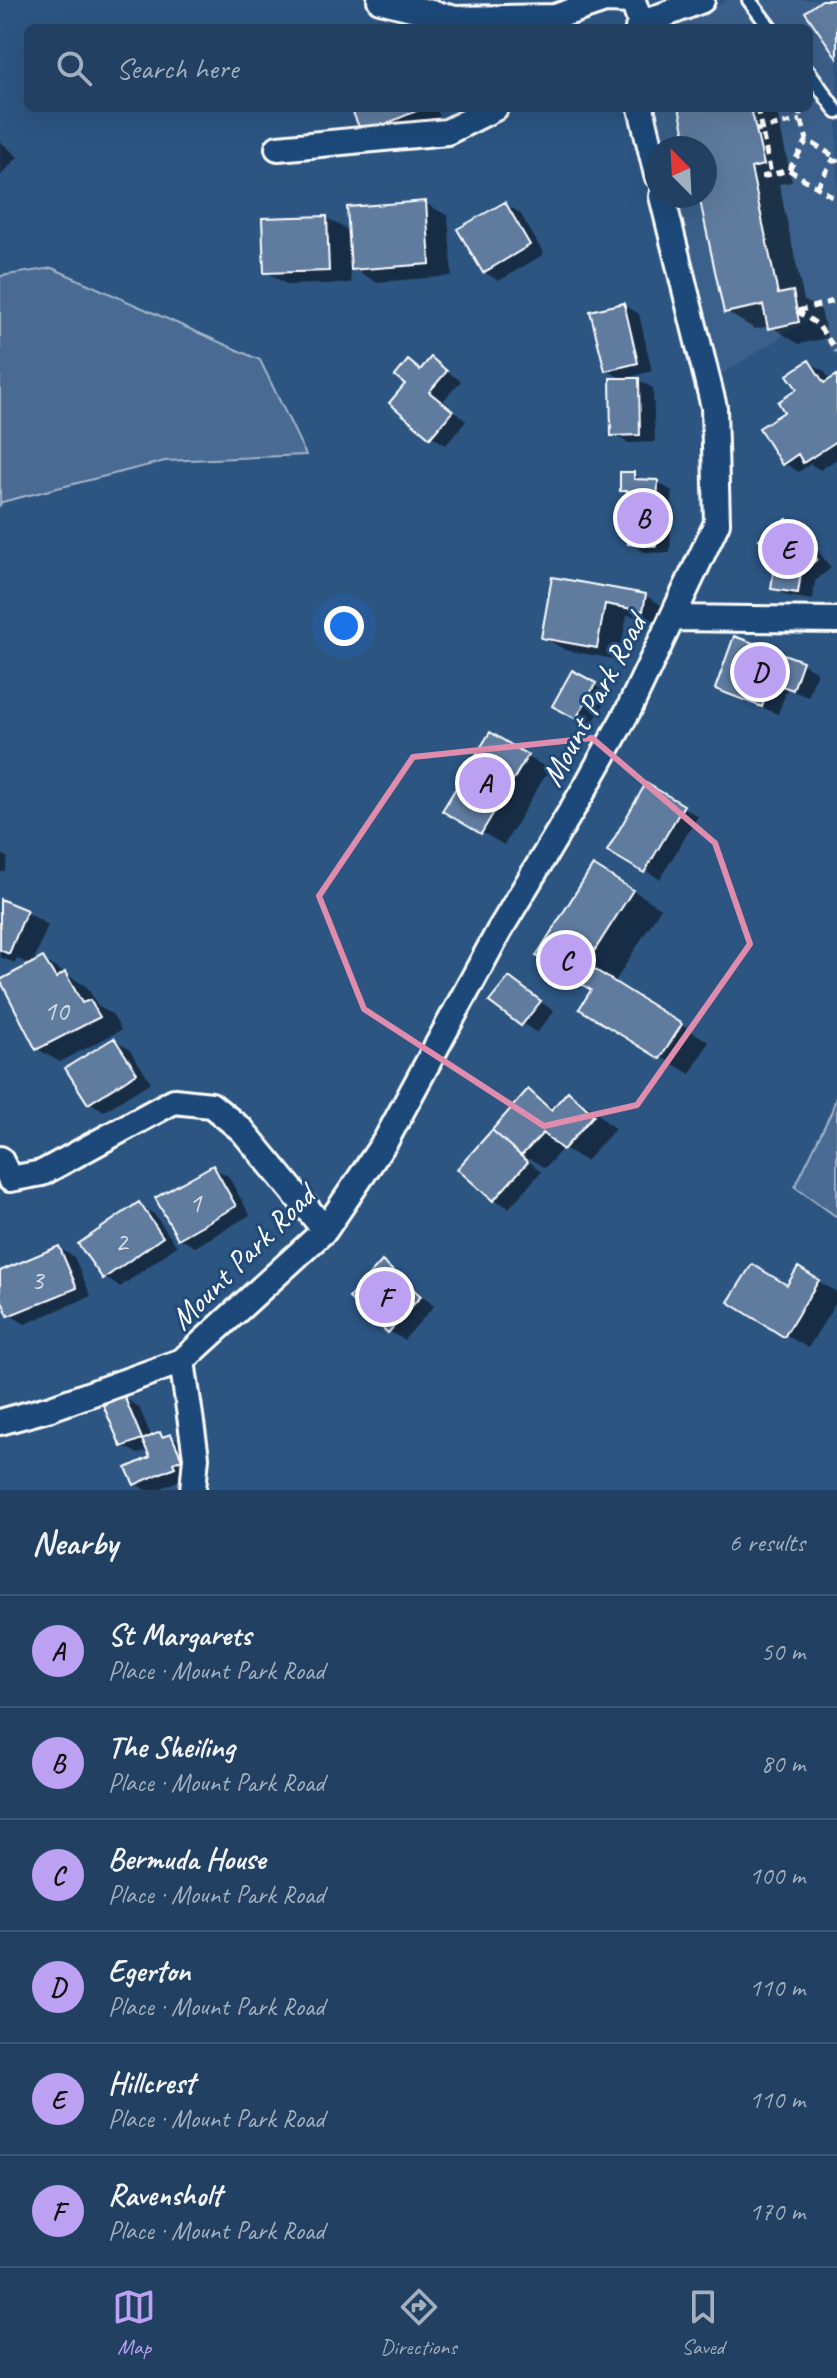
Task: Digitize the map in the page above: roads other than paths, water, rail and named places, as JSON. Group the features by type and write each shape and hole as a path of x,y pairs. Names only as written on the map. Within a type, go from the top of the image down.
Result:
{"street":[{"path":"380,0 455,19 555,17 605,0 633,1 639,24"},
{"path":"645,24 702,0"},
{"path":"278,148 447,132 487,112"},
{"path":"642,112 648,136"},
{"name":"Mount Park Road","path":"0,1422 51,1408 182,1361 325,1230 386,1140 499,931 629,709 717,523 714,407 665,208"},
{"path":"673,618 837,620"},
{"path":"0,1159 10,1179 42,1173 174,1101 211,1105 242,1130 325,1230"},
{"name":"Mount Park Road","path":"182,1361 196,1457 193,1490"}],"lane":[{"path":"749,0 767,24"},
{"path":"813,78 837,112"}],"place":[{"name":"The Sheiling","path":"643,518"},
{"name":"Hillcrest","path":"788,549"},
{"name":"Egerton","path":"760,672"},
{"name":"St Margarets","path":"485,783"},
{"name":"Bermuda House","path":"566,960"},
{"name":"Ravensholt","path":"385,1297"}]}
